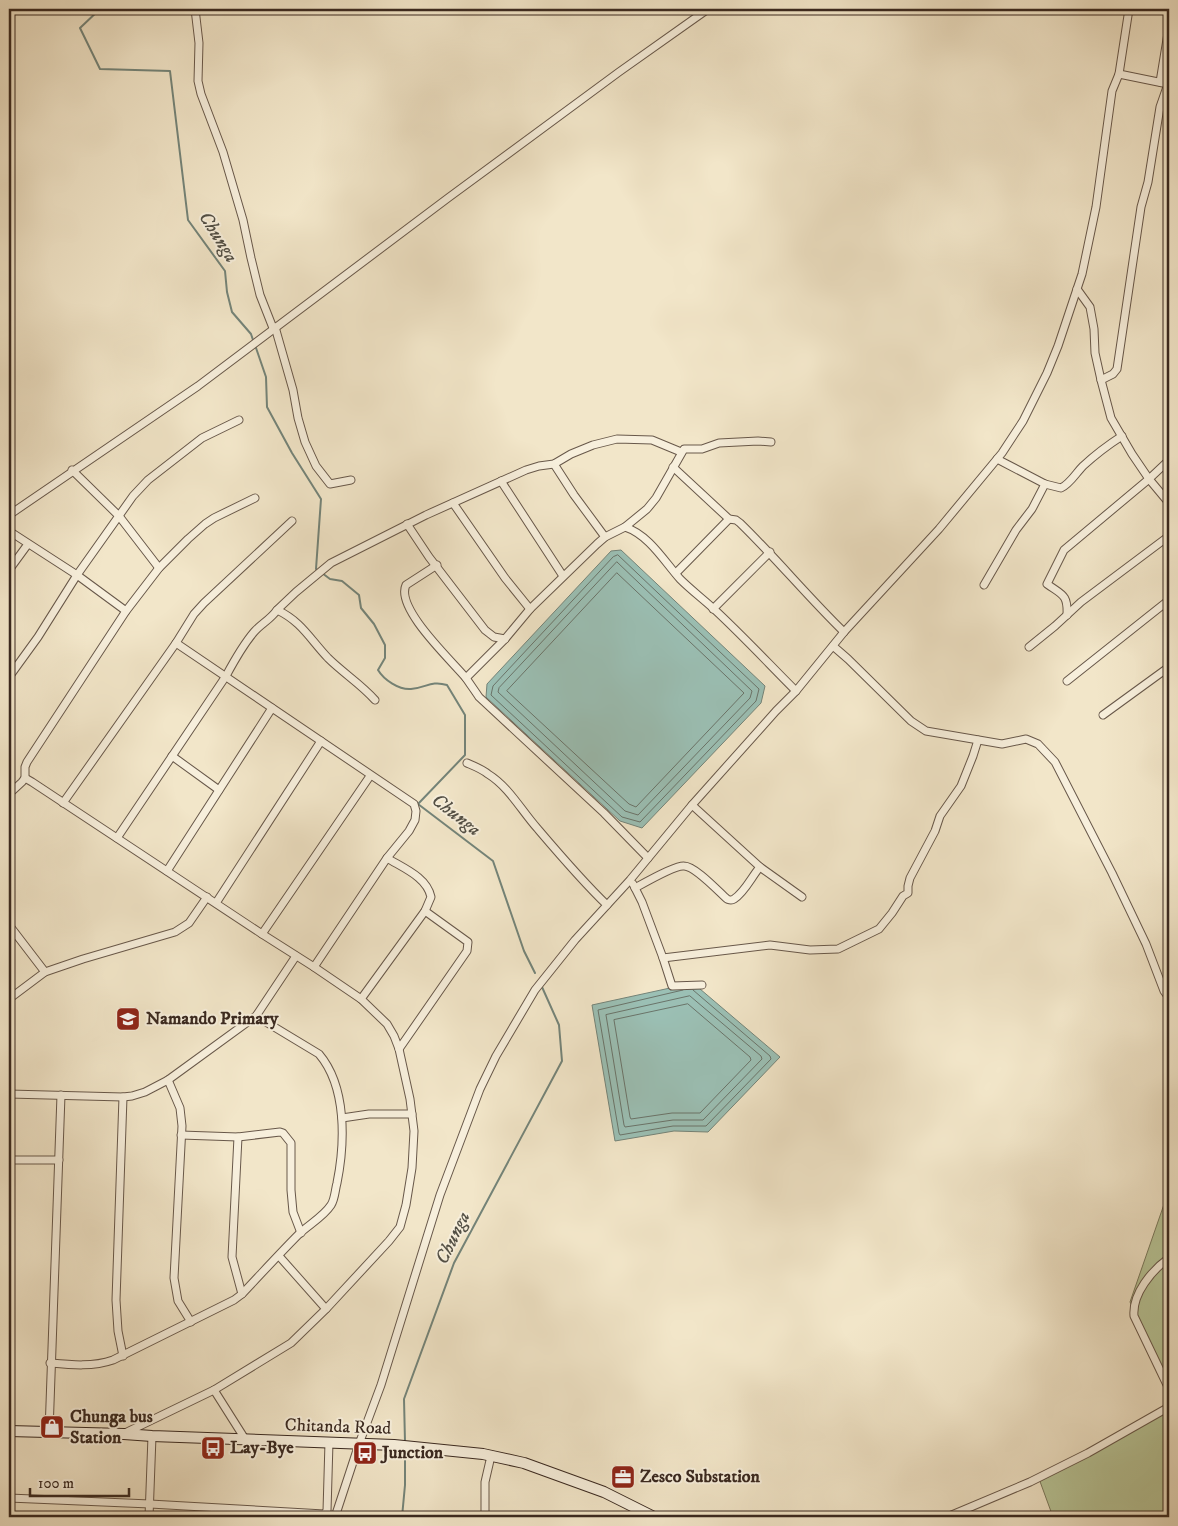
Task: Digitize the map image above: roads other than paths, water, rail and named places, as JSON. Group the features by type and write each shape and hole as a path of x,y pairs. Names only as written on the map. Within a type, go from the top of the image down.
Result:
{"street":[{"path":"195,9 199,43 198,81 201,94 223,152 244,220 260,295 274,327 293,390 305,442 316,466 330,484 351,480"},
{"path":"9,515 72,470 198,386 274,327 619,72 708,9"},
{"path":"335,1517 358,1444 381,1385 440,1194 486,1076 543,978 630,880 692,805 776,711 796,692 844,632 939,529 997,459 1023,421 1058,346 1082,274 1096,207 1112,92 1119,74 1130,9"},
{"path":"1160,82 1169,27"},
{"path":"1101,380 1113,374 1117,368 1141,207 1148,182 1160,107 1169,84 1119,74"},
{"path":"1077,289 1090,307 1094,329 1095,353 1111,418 1149,479 1169,503"},
{"path":"9,677 133,496 148,480 202,438 239,420"},
{"path":"997,459 1045,484 1061,488 1098,452 1122,436"},
{"path":"117,838 253,633 296,592 332,563 407,524 501,481 526,470 554,464 593,444 617,439 648,439 681,452"},
{"path":"466,678 563,576 604,536 625,527 647,509 656,498 684,449 702,449 718,443 758,440 771,442"},
{"path":"1067,615 1065,598 1047,584 1064,550 1149,479 1169,458"},
{"path":"554,464 604,536"},
{"path":"673,467 729,519 731,518 740,523 770,552 816,604 844,632"},
{"path":"72,470 118,516 159,568"},
{"path":"501,481 563,576"},
{"path":"984,585 1016,530 1032,509 1045,484"},
{"path":"9,794 25,778 27,762 126,610 159,568 205,524 255,498"},
{"path":"453,503 505,578 530,610"},
{"path":"676,573 729,519"},
{"path":"63,803 176,643 194,614 204,602 292,521"},
{"path":"407,524 429,557 485,630 494,637 505,639"},
{"path":"625,527 633,530 640,536 796,692"},
{"path":"9,531 126,610"},
{"path":"1029,647 1108,580 1169,536"},
{"path":"9,570 28,544"},
{"path":"713,609 770,552"},
{"path":"437,565 406,585 404,590 404,595 417,622 466,678 479,697 583,793 648,858"},
{"path":"1067,681 1169,600"},
{"path":"277,610 298,623 327,657 375,700"},
{"path":"176,643 414,804 416,811 415,820 409,831 387,858 314,967"},
{"path":"833,646 854,664 911,721 922,729 937,734 1002,744 1026,739 1038,744 1055,762 1112,873 1146,944 1164,991 1169,998"},
{"path":"1103,715 1169,667"},
{"path":"167,871 272,708"},
{"path":"663,958 770,946 810,950 838,949 879,929 903,896 908,893 910,878 935,831 940,816 961,786 978,740"},
{"path":"216,903 321,741"},
{"path":"172,756 219,790"},
{"path":"467,763 494,778 515,799 531,822 580,879 607,906"},
{"path":"262,934 370,776"},
{"path":"25,778 361,999 387,1024 400,1049 412,1114 414,1131 408,1196 400,1227 389,1241 326,1309 291,1343 214,1390 124,1434"},
{"path":"692,805 760,866 802,897"},
{"path":"361,999 426,911 431,897 428,887 421,879 387,858"},
{"path":"635,888 679,866 684,866 689,867 706,880 726,899 731,900 744,888 760,866"},
{"path":"630,880 642,902 672,986 702,985"},
{"path":"9,999 45,972 175,932 189,923 207,897"},
{"path":"400,1049 467,951 468,946 468,942 426,911"},
{"path":"9,925 45,972"},
{"path":"9,1094 123,1097 145,1092 168,1080 256,1016 296,956"},
{"path":"50,1363 86,1366 106,1363 234,1300 333,1202 340,1169 343,1138 342,1118 331,1074 325,1061 319,1054 256,1016"},
{"path":"168,1080 180,1108 181,1135 174,1278 178,1301 191,1322"},
{"path":"49,1432 61,1095"},
{"path":"123,1097 116,1300 118,1331 123,1356"},
{"path":"342,1118 377,1113 412,1114"},
{"path":"181,1135 238,1137 283,1133 291,1144 293,1212 301,1233"},
{"path":"238,1137 232,1257 242,1294"},
{"path":"9,1160 59,1160"},
{"path":"279,1256 326,1309"},
{"path":"1169,1258 1147,1279 1133,1308 1134,1316 1169,1389"},
{"path":"214,1390 244,1439"},
{"path":"947,1517 1030,1482 1088,1453 1169,1407"},
{"name":"Chitanda Road","path":"9,1431 394,1445 491,1456 524,1463 604,1492 654,1517"},
{"path":"149,1517 152,1436"},
{"path":"9,1498 150,1504 212,1512 326,1513 329,1442"},
{"path":"485,1517 484,1482 491,1456"}],"water":[{"path":"621,550 765,686 761,703 642,828 620,821 486,697 487,684 611,551"},
{"path":"693,983 780,1057 708,1132 674,1131 615,1141 592,1005"}],"waterway":[{"name":"Chunga","path":"100,9 80,28 100,69 170,71 188,220 225,271 227,292 232,312 251,334 253,340"},
{"name":"Chunga","path":"255,345 266,377 267,407 292,453 321,499 316,569"},
{"name":"Chunga","path":"322,573 330,579 342,581 359,595 361,608 374,624 385,645 385,658 378,670 384,677 392,684 406,689 437,683 447,685 465,715 465,755 418,804 493,861 524,951 535,973"},
{"name":"Chunga","path":"405,1442 404,1399 454,1263 562,1061 559,1025 542,987"},
{"name":"Chunga","path":"402,1517 405,1485 405,1450"}],"place":[{"name":"Namando Primary","path":"128,1019"},
{"name":"Chunga bus Station","path":"52,1427"},
{"name":"Lay-Bye","path":"213,1448"},
{"name":"Junction","path":"365,1453"},
{"name":"Zesco Substation","path":"623,1477"}]}
